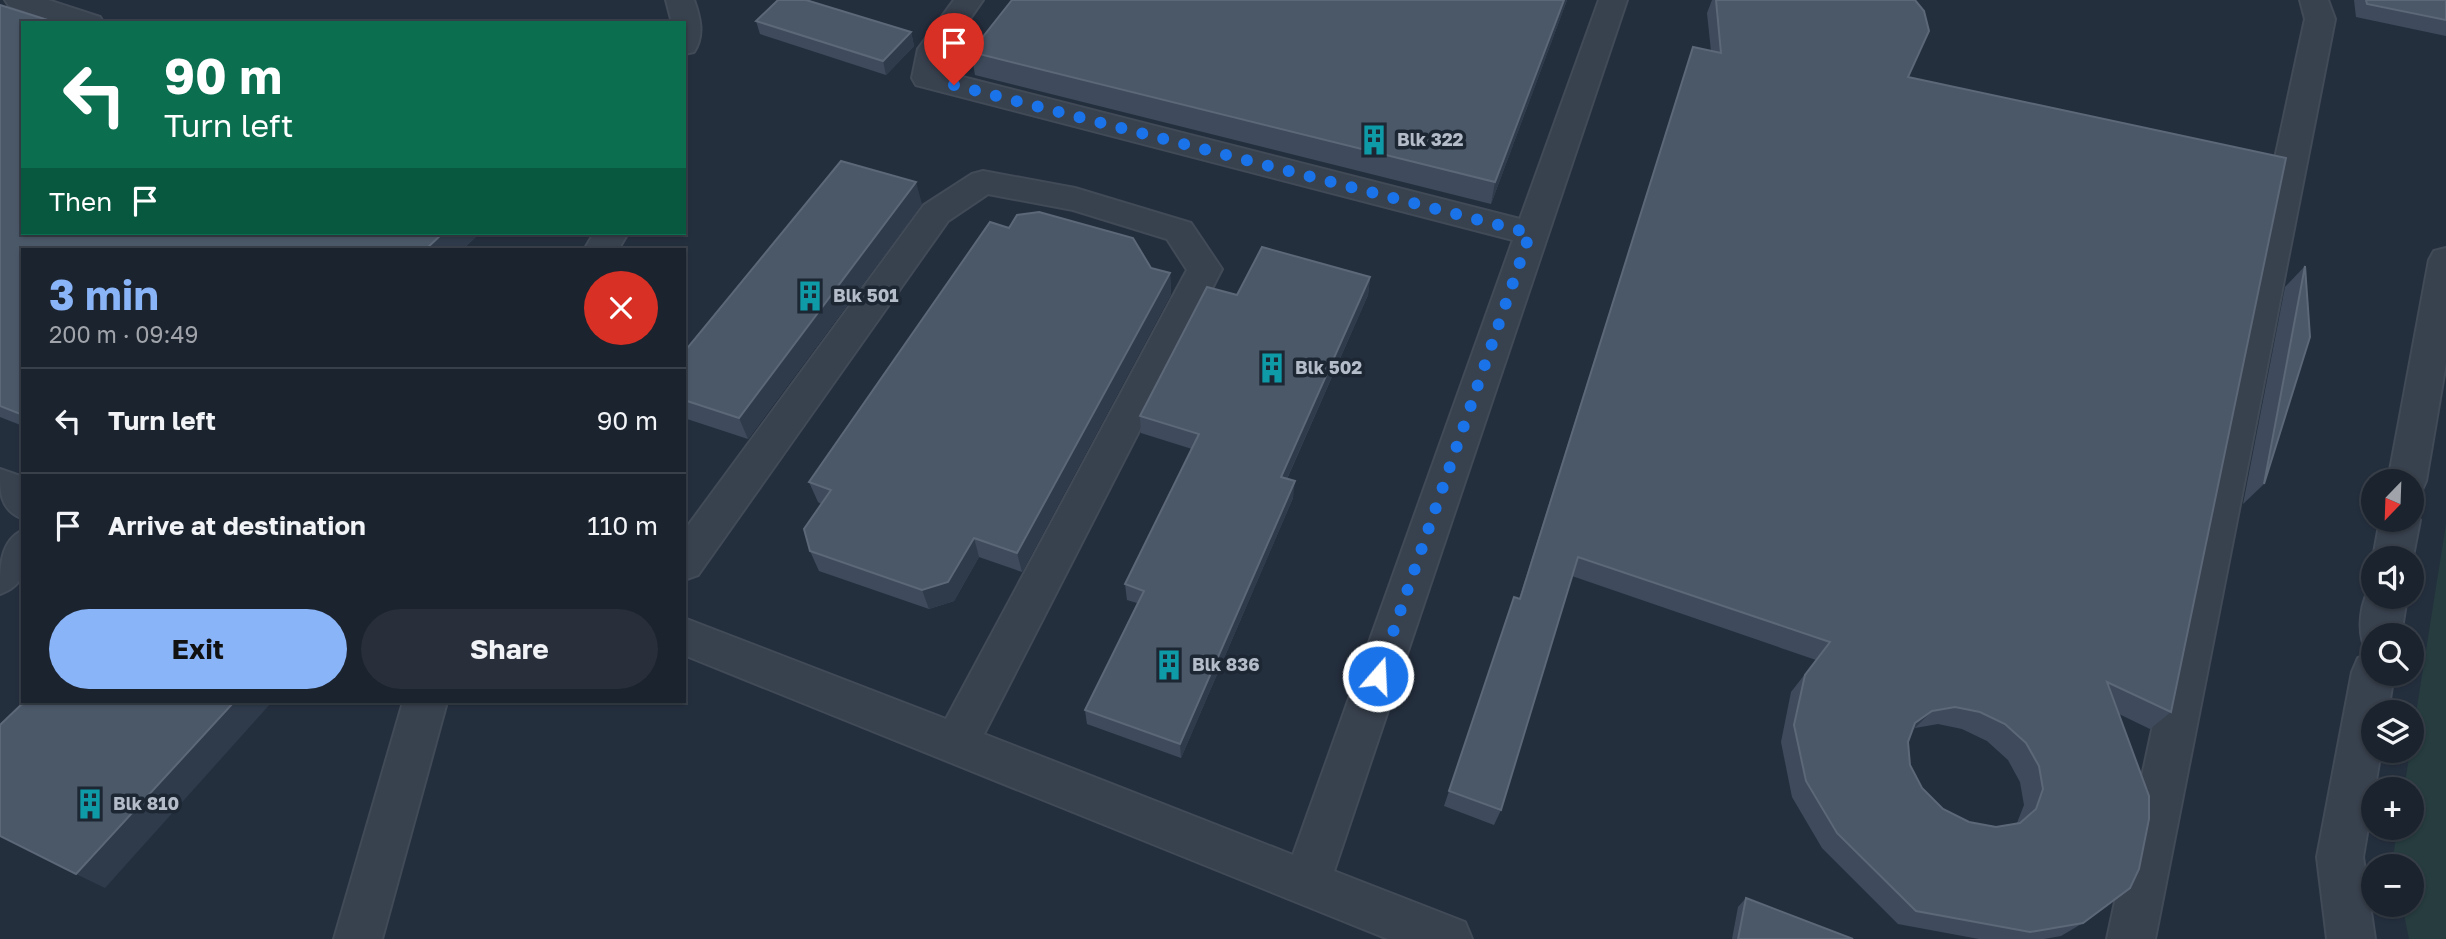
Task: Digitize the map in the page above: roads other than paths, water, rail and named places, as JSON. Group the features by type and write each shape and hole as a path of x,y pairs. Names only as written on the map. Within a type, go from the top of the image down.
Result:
{"lane":[{"path":"19,0 84,21"},
{"path":"680,0 687,21 686,29"},
{"path":"970,0 933,49 928,78 1530,233"},
{"path":"1306,885 1613,0"},
{"path":"2131,939 2317,10"},
{"path":"686,560 936,213 983,182 1075,200 1179,231 1205,269 957,742"},
{"path":"2409,469 2446,260"},
{"path":"0,485 13,490 21,500"},
{"path":"0,577 21,550"},
{"path":"686,637 957,742 1306,885 1448,939"},
{"path":"2351,939 2340,857 2371,686"},
{"path":"358,939 425,703"}],"place":[{"name":"Blk 322","path":"1374,140"},
{"name":"Blk 501","path":"810,296"},
{"name":"Blk 502","path":"1272,368"},
{"name":"Blk 836","path":"1169,665"},
{"name":"Blk 810","path":"90,804"}]}
